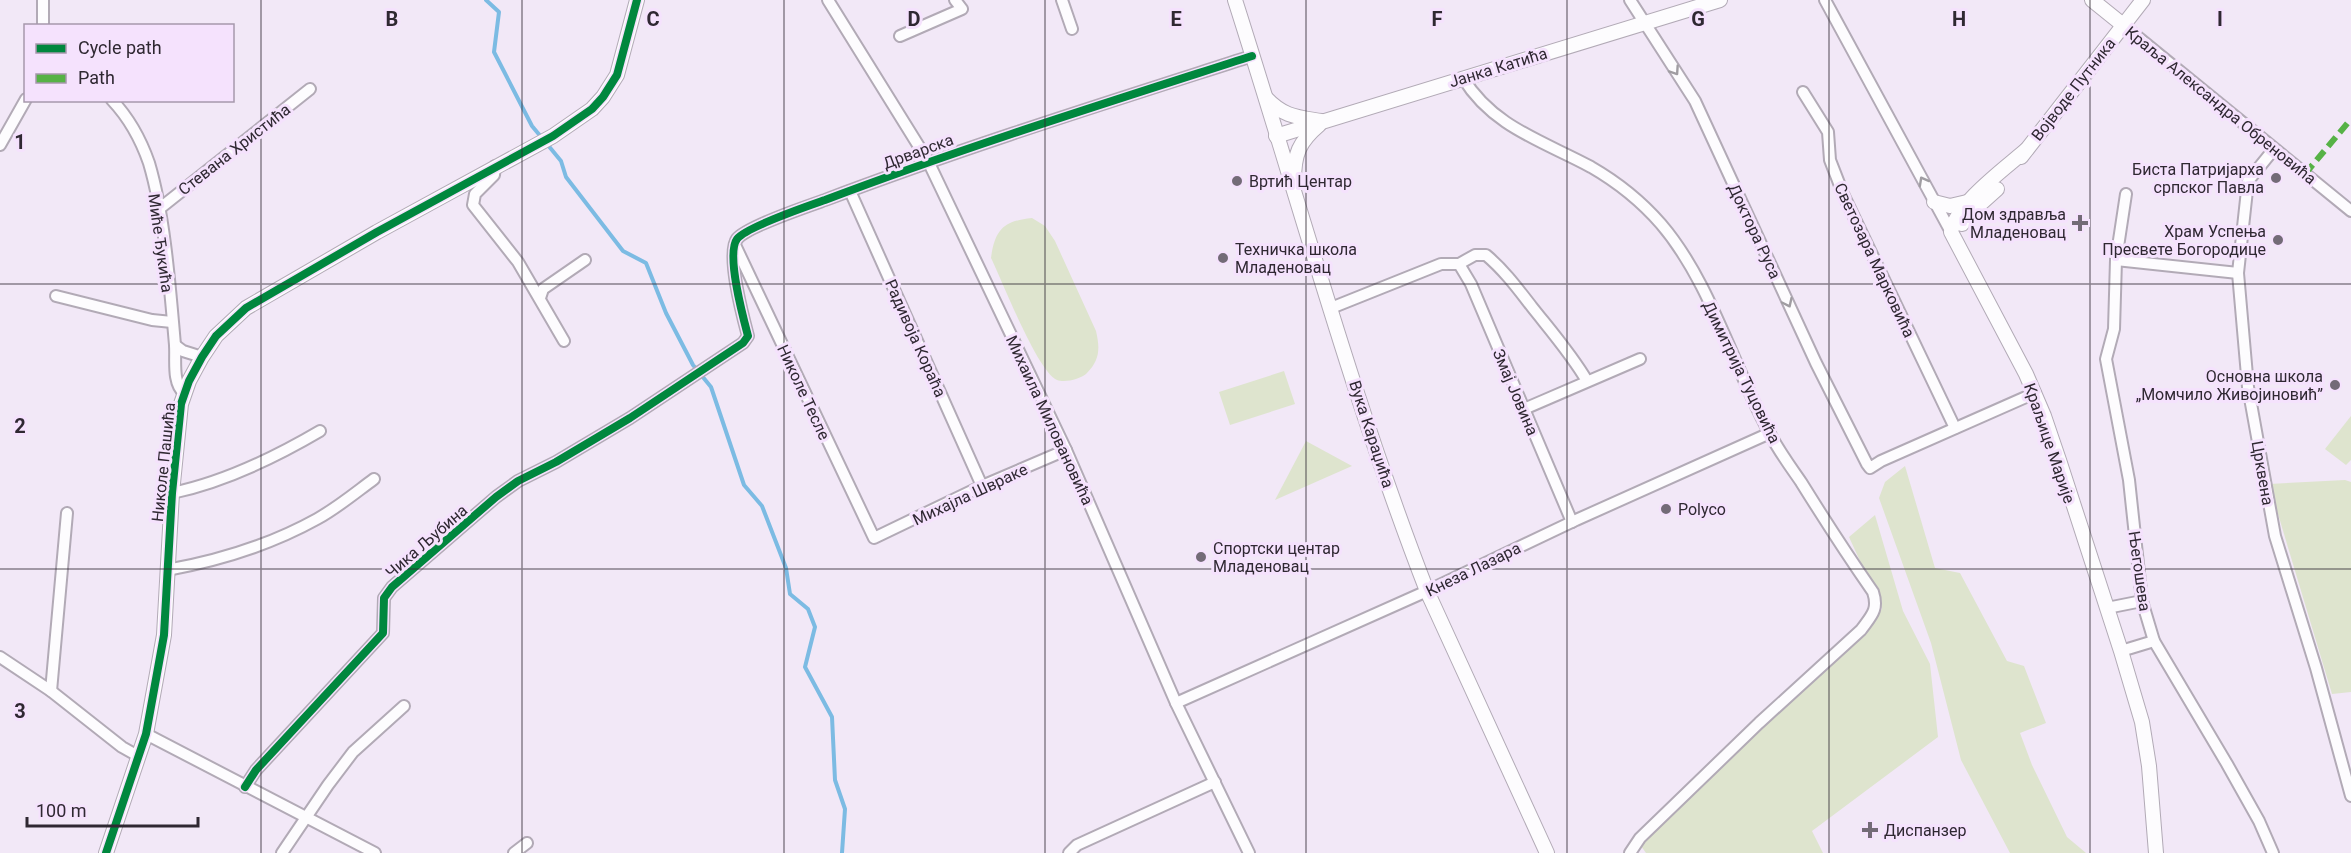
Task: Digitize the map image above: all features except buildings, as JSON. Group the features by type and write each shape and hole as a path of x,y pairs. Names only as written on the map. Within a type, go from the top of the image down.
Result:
{"street":[{"path":"43,0 43,24"},
{"name":"Николе Пашића","path":"106,853 146,734 164,634 172,493 181,404 202,357 216,336 246,308 553,135 592,109 611,86 624,53 637,0"},
{"name":"Михаила Миловановића","path":"828,0 928,161 1066,450 1176,703 1249,853"},
{"path":"900,36 962,9 955,0"},
{"path":"1062,0 1072,29"},
{"name":"Вука Караџића","path":"1235,0 1294,195 1374,440 1427,591 1547,853"},
{"name":"Доктора Руса","path":"1630,0 1642,22 1695,101 1816,363 1862,457 1870,468 1955,428"},
{"name":"Јанка Катића","path":"1276,136 1642,22 1720,0"},
{"name":"Краљице Марије","path":"1825,0 1954,236 2035,393 2051,436 2138,708 2148,752 2156,853"},
{"name":"Краља Александра Обреновића","path":"2092,0 2351,211"},
{"name":"Војводе Путника","path":"1954,236 1963,221 2003,183 2143,0"},
{"name":"Дрварска","path":"735,245 740,236 768,222 928,161 1252,57"},
{"name":"Димитрија Туцовића","path":"1463,78 1480,101 1510,126 1606,176 1635,198 1661,224 1689,265 1770,434 1830,530 1873,592 1876,602 1874,613 1861,630 1640,838 1630,853"},
{"name":"Стевана Христића","path":"159,209 310,89"},
{"name":"Светозара Марковића","path":"1803,92 1828,132 1830,160 1844,196 1955,428"},
{"path":"1264,94 1280,111 1292,116 1323,122"},
{"path":"0,145 24,102"},
{"name":"Миће Ђукића","path":"114,102 136,132 149,164 164,239 176,377 184,393"},
{"path":"1294,195 1295,157 1301,142 1323,122"},
{"name":"Црквена","path":"2274,149 2248,181 2238,273 2248,387 2275,536 2316,668 2351,796"},
{"name":"Војводе Путника","path":"1954,236 1954,222 1967,202 2026,150"},
{"path":"495,166 494,175 475,194 473,205 507,246 564,340"},
{"name":"Радивоја Кораћа","path":"850,191 982,486"},
{"name":"Његошева","path":"2126,194 2116,260 2114,329 2106,359 2129,480 2142,601 2154,641 2259,821 2273,853"},
{"path":"1934,202 1950,206 1967,202"},
{"name":"Чика Љубина","path":"245,787 256,770 383,633 384,598 392,587 504,492 630,418 743,343 748,336 738,300 732,253 735,245"},
{"name":"Николе Тесле","path":"735,245 874,538"},
{"path":"1331,308 1441,264 1459,264 1475,255 1486,255 1520,292 1579,367 1587,381"},
{"path":"540,298 543,289 585,260"},
{"path":"2116,260 2238,273"},
{"name":"Змај Јовина","path":"1459,264 1471,284 1572,522"},
{"path":"57,296 152,320 172,322"},
{"path":"175,345 183,351 202,357"},
{"path":"1524,409 1640,359"},
{"path":"1955,428 2035,393"},
{"path":"172,493 268,460 320,430"},
{"name":"Кнеза Лазара","path":"1176,703 1770,434"},
{"name":"Михајла Швраке","path":"874,538 982,486 1066,450"},
{"path":"167,570 239,551 289,533 330,511 374,479"},
{"path":"51,690 67,513"},
{"path":"2107,608 2142,601"},
{"path":"2121,651 2154,641"},
{"path":"0,657 51,690 122,747 138,756"},
{"path":"282,853 305,817 353,752 404,706"},
{"path":"146,734 375,853"},
{"path":"1069,853 1077,845 1215,782"},
{"path":"514,853 527,843"}],"green space":[{"path":"1032,218 1045,226 1055,241 1096,331 1097,358 1084,375 1073,380 1057,380 1040,360 991,258 995,240 1002,228 1014,221"},
{"path":"1284,371 1295,404 1230,425 1219,392"},
{"path":"2351,416 2351,460 2346,465 2325,449"},
{"path":"1306,441 1352,466 1275,500"},
{"path":"1905,466 1935,568 1960,573 2007,661 2024,666 2046,723 2020,733 2032,765 2067,837 2086,853 2010,853 1961,760 1931,643 1879,498 1885,482"},
{"path":"2345,480 2351,482 2351,692 2332,694 2269,484"},
{"path":"1875,515 1903,611 1930,664 1938,737 1812,831 1823,853 1646,853 1641,846 1882,609 1849,537"}],"waterway":[{"path":"486,0 499,12 494,52 532,126 542,138"},
{"path":"547,144 561,161 566,177 623,251 646,263 666,313 693,365 711,387 744,485 762,506 786,568 790,594 808,609 815,627 805,667 832,717 835,780 845,809 842,853"}],"marked path":[{"path":"2305,174 2351,119"}],"cycle path":[{"path":"106,853 146,734 164,635 172,493 181,404 189,381 202,357 216,336 246,308 377,232 553,136 592,109 617,75 637,0"},
{"path":"245,787 256,770 383,633 384,598 392,587 496,497 518,481 556,462 630,418 743,343 748,336 733,258 737,239 743,234 792,212 931,162 1037,125 1252,56"}],"place":[{"name":"Биста Патријарха српског Павла","path":"2276,178"},
{"name":"Вртић Центар","path":"1237,181"},
{"name":"Дом здравља Младеновац","path":"2080,223"},
{"name":"Храм Успења Пресвете Богородице","path":"2278,240"},
{"name":"Техничка школа Младеновац","path":"1223,258"},
{"name":"Основна школа „Момчило Живојиновић”","path":"2335,385"},
{"name":"Polyco","path":"1666,509"},
{"name":"Спортски центар Младеновац","path":"1201,557"},
{"name":"Диспанзер","path":"1870,830"}]}
